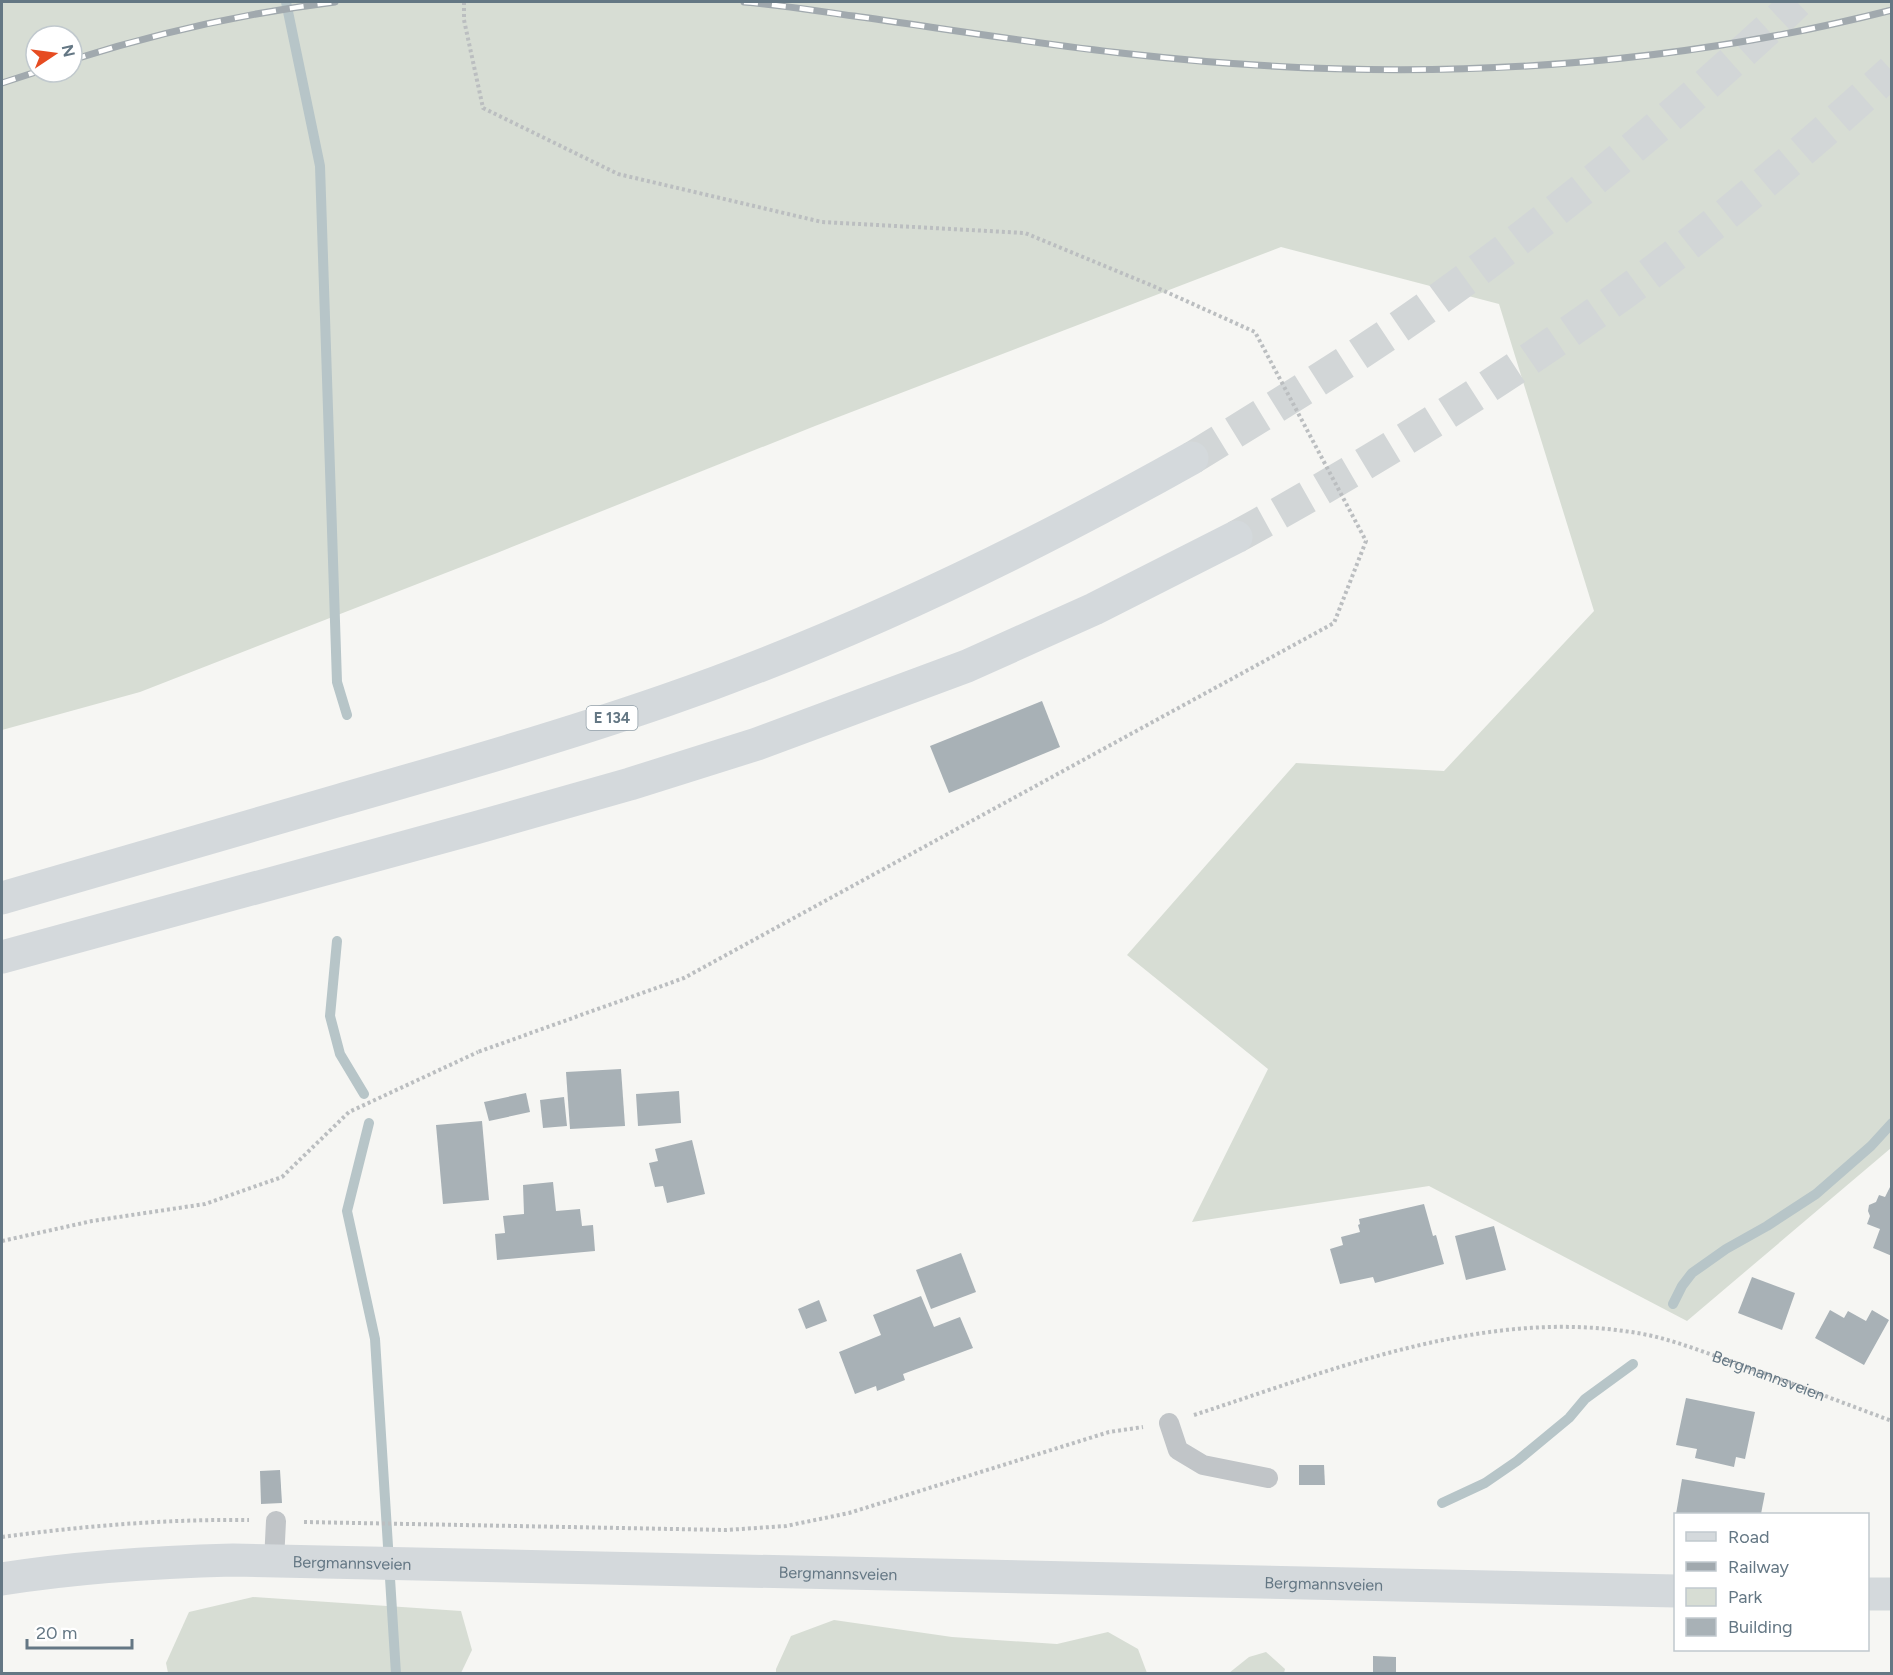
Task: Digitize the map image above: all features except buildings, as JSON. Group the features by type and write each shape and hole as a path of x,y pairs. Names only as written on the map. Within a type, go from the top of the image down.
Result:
{"main road":[{"name":"E 134","path":"2,898 512,751 676,696 776,659 933,592 1038,541 1192,458"},
{"path":"2,957 497,822 630,784 757,744 967,666 1094,609 1236,537"},
{"name":"Bergmannsveien","path":"2,1579 80,1568 131,1564 274,1561 1674,1591"},
{"path":"1869,1594 1892,1594"}],"lane":[{"path":"1162,1426 1178,1450 1203,1465 1268,1478"},
{"path":"274,1561 276,1521"}],"path":[{"path":"2,1241 92,1221 205,1204 282,1177 349,1112 479,1052 684,978 1334,623 1366,541 1255,332 1154,286 1025,233 822,222 618,174 483,108 464,20 464,2"},
{"name":"Bergmannsveien","path":"2,1537 75,1528 180,1521 726,1530 786,1526 821,1520 893,1500 1109,1432 1126,1428 1162,1426 1347,1366 1442,1339 1496,1331 1548,1327 1599,1329 1649,1335 1763,1373 1892,1421"}],"green space":[{"path":"2,2 1891,2 1891,1148 1687,1321 1429,1186 1192,1222 1268,1069 1127,955 1296,763 1444,771 1594,611 1499,304 1281,247 815,426 140,692 2,730"},
{"path":"253,1597 461,1611 472,1650 461,1673 168,1673 166,1663 189,1612"},
{"path":"834,1620 952,1637 1057,1644 1108,1632 1138,1649 1147,1673 776,1673 791,1636"},
{"path":"1266,1652 1285,1669 1284,1673 1229,1673 1249,1657"}],"waterway":[{"path":"286,2 320,166 337,682 347,715"},
{"path":"337,941 330,1016 340,1054 364,1094"},
{"path":"369,1123 347,1211 375,1339 396,1674"},
{"path":"1673,1304 1692,1273 1726,1249 1816,1194 1871,1146 1892,1123"},
{"path":"1442,1503 1485,1483 1517,1461 1569,1418 1585,1399 1633,1364"}],"tunnel":[{"path":"1192,458 1371,346 1525,235 1664,122 1797,2"},
{"path":"1236,537 1414,433 1501,378 1586,320 1705,231 1892,71"}],"railway":[{"path":"84,56 202,25 335,2"},
{"path":"744,2 1130,54 1226,63 1417,70 1513,67 1608,60 1703,48 1798,31 1892,10"},
{"path":"2,83 24,76"}]}
